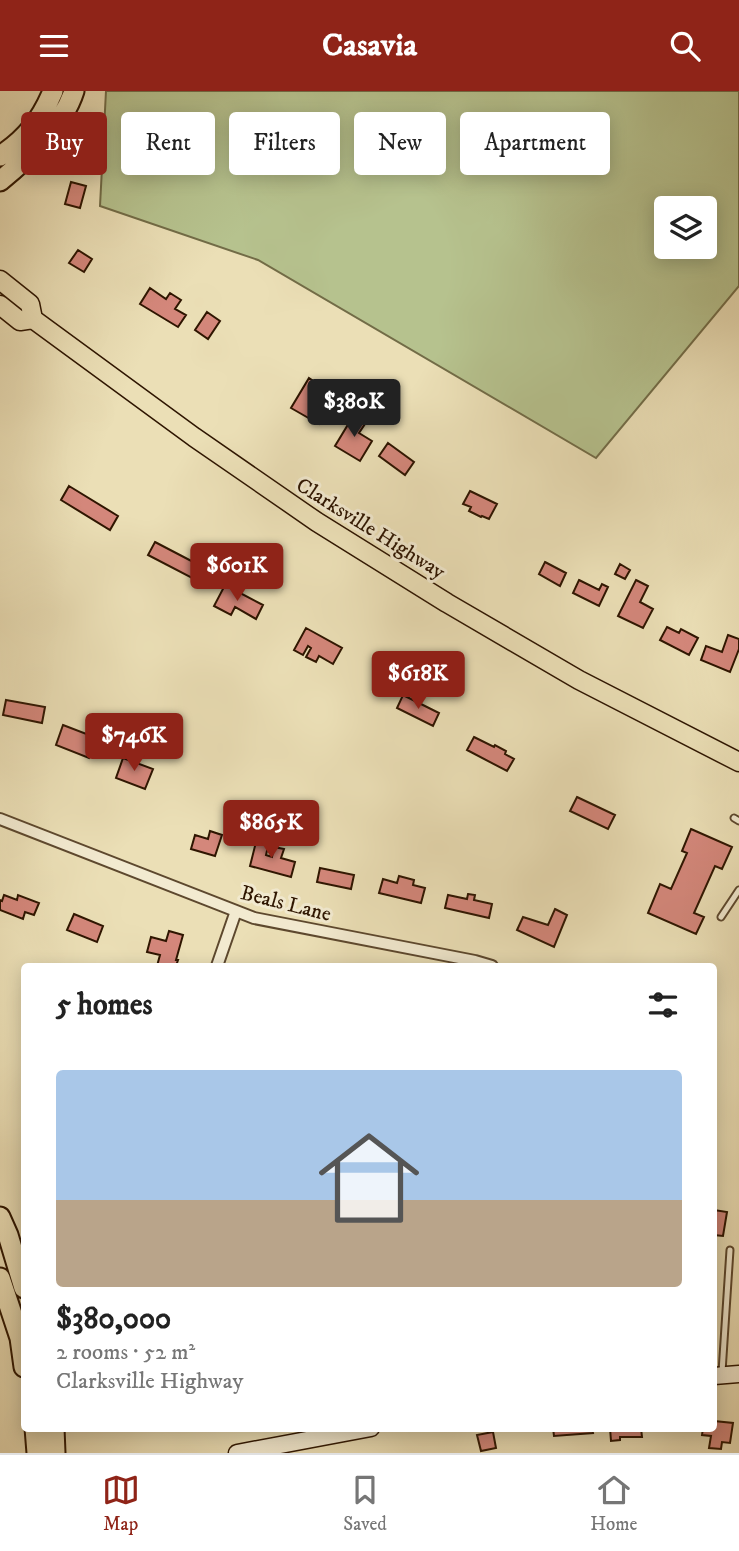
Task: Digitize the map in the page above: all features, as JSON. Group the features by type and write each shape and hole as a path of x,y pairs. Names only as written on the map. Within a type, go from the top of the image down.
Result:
{"highway":[{"path":"0,156 27,136 46,109 53,91"},
{"path":"0,181 22,163 59,121 74,91"},
{"path":"0,1217 21,1278"},
{"path":"0,1277 21,1345"}],"main road":[{"path":"0,281 30,304 33,319"},
{"name":"Clarksville Highway","path":"0,305 20,321 33,319 214,451 324,527 579,680 739,762"},
{"path":"718,1376 739,1374"},
{"path":"237,1453 350,1432"}],"street":[{"name":"Beals Lane","path":"0,819 254,918 482,963"},
{"path":"218,963 236,911"}],"lane":[{"path":"721,917 739,890"},
{"path":"718,1376 730,1250"}],"green space":[{"path":"106,91 739,91 739,286 596,458 258,260 100,206 102,175 107,175"}],"building":[{"path":"71,182 86,186 80,208 65,204"},
{"path":"78,250 92,259 84,272 69,263"},
{"path":"150,288 166,299 170,293 181,300 175,309 186,315 178,327 140,304"},
{"path":"207,312 220,321 208,339 195,330"},
{"path":"309,378 318,384 311,396 320,401 316,407 326,413 319,424 291,408"},
{"path":"355,413 367,421 359,433 372,441 360,461 335,446"},
{"path":"388,443 414,462 405,475 379,456"},
{"path":"69,486 118,516 110,530 61,500"},
{"path":"470,491 497,504 489,519 469,511 471,507 463,504"},
{"path":"155,542 201,566 194,579 148,555"},
{"path":"545,562 566,573 560,586 539,574"},
{"path":"620,564 630,570 625,579 615,574"},
{"path":"579,580 599,590 602,584 608,587 599,606 573,593"},
{"path":"636,580 648,586 640,602 653,609 643,628 618,616"},
{"path":"225,585 263,605 256,619 235,607 231,615 214,606"},
{"path":"667,627 679,633 681,629 698,638 689,655 660,640"},
{"path":"306,628 342,648 333,664 319,656 316,662 306,657 311,648 308,646 303,655 294,650"},
{"path":"728,635 739,639 739,649 730,672 701,660 706,646 722,652"},
{"path":"403,695 439,713 433,726 397,708"},
{"path":"6,700 45,707 42,723 3,715"},
{"path":"63,725 97,738 89,758 56,745"},
{"path":"474,737 506,751 505,754 514,759 507,771 467,750"},
{"path":"123,758 153,769 145,789 116,778"},
{"path":"577,797 615,815 608,829 570,811"},
{"path":"691,829 732,847 722,869 715,866 694,913 704,917 696,934 648,913 660,884 671,889 687,853 682,851"},
{"path":"210,831 222,835 215,856 191,849 195,835 208,839"},
{"path":"257,838 269,842 266,855 272,857 274,847 284,849 281,858 295,862 291,877 250,866"},
{"path":"320,868 354,875 351,889 317,882"},
{"path":"399,876 414,880 413,885 425,888 421,903 379,893 383,879 397,883"},
{"path":"468,894 475,895 474,900 492,904 489,918 445,908 448,895 467,899"},
{"path":"4,895 17,900 18,895 39,903 34,915 25,912 23,919 0,910 0,900 2,901"},
{"path":"555,909 567,915 554,947 517,930 523,917 548,925"},
{"path":"74,914 103,926 97,942 67,930"},
{"path":"169,931 183,935 177,963 158,963 160,955 147,952 151,937 166,941"},
{"path":"717,1210 727,1212 723,1236 717,1235"},
{"path":"717,1421 733,1423 730,1443 722,1442 721,1449 709,1448 711,1436 702,1435 702,1432 717,1432"},
{"path":"493,1432 496,1448 481,1451 477,1435"},
{"path":"554,1432 593,1433 554,1436"},
{"path":"610,1432 641,1432 642,1437 620,1437 620,1440 611,1441"}]}
